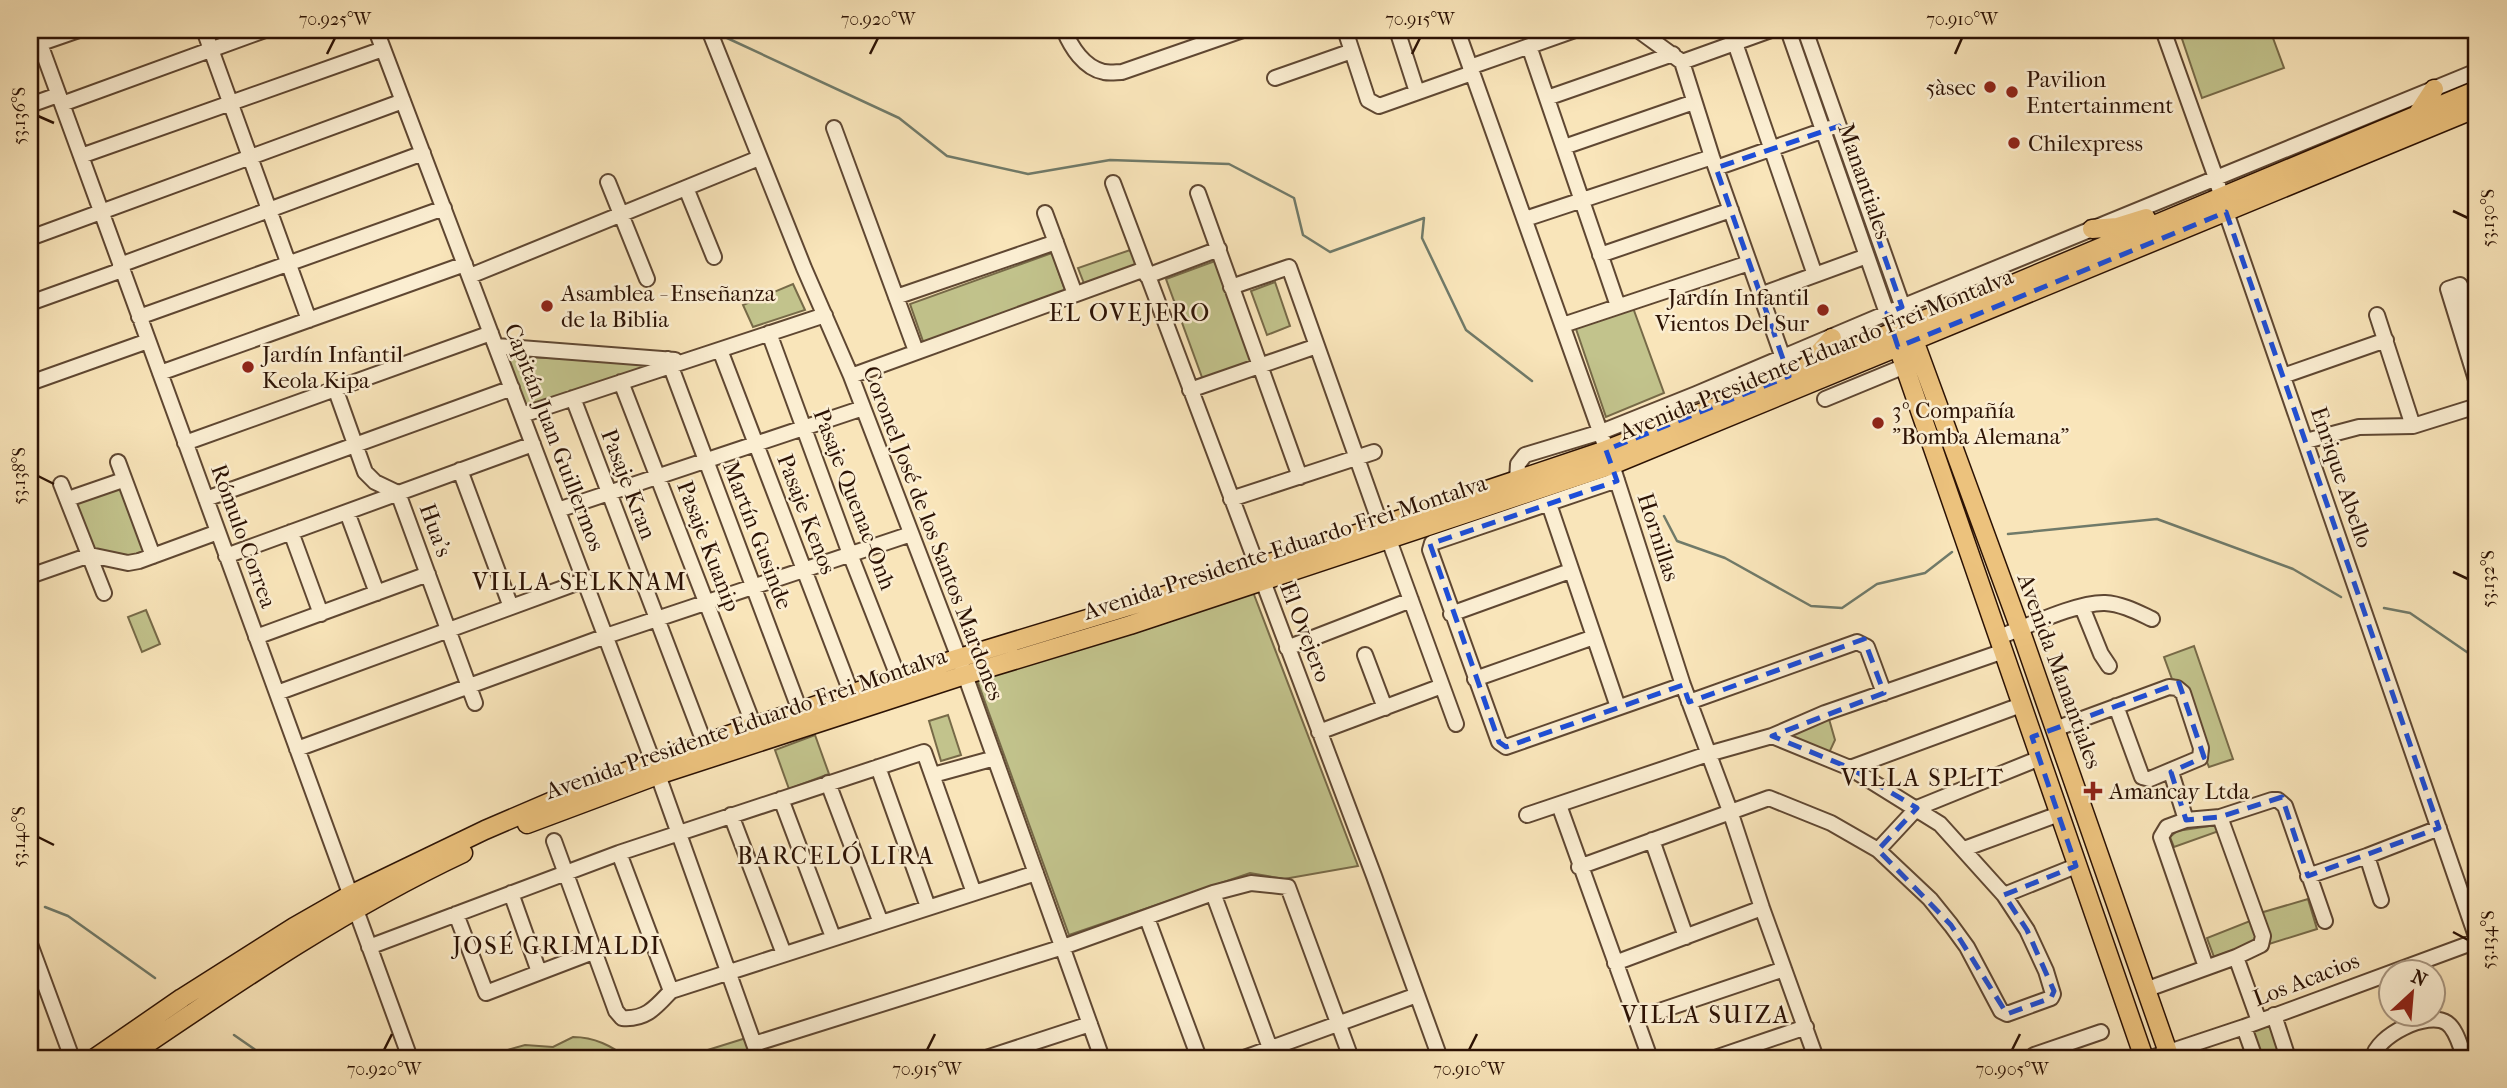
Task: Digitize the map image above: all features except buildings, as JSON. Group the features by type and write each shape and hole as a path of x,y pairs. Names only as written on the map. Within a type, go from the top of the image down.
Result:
{"main road":[{"path":"2417,115 2434,89"},
{"name":"Avenida Presidente Eduardo Frei Montalva","path":"95,1058 182,998 294,927 417,876 656,767 704,742 754,726 803,719 852,695 899,679 962,667 1130,625 1260,574 1385,533 1612,465 2180,215 2224,204 2477,90"},
{"name":"Avenida Presidente Eduardo Frei Montalva","path":"1385,533 1517,480 1612,465 1802,371 1904,336 2224,204 2477,108"},
{"path":"2092,229 2111,228 2159,215 2180,215"},
{"name":"Avenida Manantiales","path":"1904,336 1905,366 2144,1058"},
{"name":"Avenida Manantiales","path":"1904,336 2020,629 2145,990 2162,1056"},
{"path":"1802,371 1832,338"},
{"name":"Avenida Presidente Eduardo Frei Montalva","path":"656,767 962,667"},
{"name":"Avenida Presidente Eduardo Frei Montalva","path":"126,1058 353,902"}],"street":[{"path":"35,40 79,30"},
{"path":"204,30 309,320"},
{"path":"30,105 60,99 265,30"},
{"name":"Capitán Juan Guillermos","path":"376,30 656,767 757,1051"},
{"name":"Coronel José de los Santos Mardones","path":"709,30 851,376 962,667 1102,1058"},
{"path":"1064,30 1078,55 1104,72 1122,72 1241,30"},
{"path":"1345,30 1368,100 1379,106 1575,30"},
{"path":"1397,30 1418,92"},
{"name":"Hornillas","path":"1457,30 1601,432 1689,702 1816,1058"},
{"path":"1638,30 1677,58 1783,358"},
{"path":"1547,98 1771,30"},
{"name":"Manantiales","path":"1788,30 1887,313 1904,336"},
{"name":"Manantiales","path":"1805,30 1902,307 1904,336"},
{"name":"Enrique Abello","path":"2163,30 2477,940"},
{"name":"Rómulo Correa","path":"35,40 81,156 410,1058"},
{"path":"1735,43 1815,275"},
{"path":"1529,46 1618,306"},
{"path":"81,156 383,49"},
{"path":"1275,79 1352,51"},
{"name":"Avenida Presidente Eduardo Frei Montalva","path":"1517,480 1518,464 1525,455 1601,432 2477,71"},
{"path":"30,239 403,101"},
{"path":"1564,148 1694,102"},
{"path":"1525,219 1714,162 1771,149 1839,126"},
{"path":"834,128 916,351"},
{"path":"30,303 423,153"},
{"path":"160,373 309,320 467,270 621,214 760,159"},
{"path":"608,182 647,279"},
{"name":"El Ovejero","path":"1113,183 1440,1058"},
{"path":"687,188 714,257"},
{"path":"1198,193 1300,477"},
{"path":"139,317 444,208"},
{"path":"1600,254 1731,211"},
{"path":"1045,213 1075,294"},
{"path":"896,297 1056,242"},
{"path":"851,376 1075,294 1219,249"},
{"path":"1760,295 1867,256"},
{"path":"1563,325 1749,263"},
{"path":"1231,287 1289,267 1356,457 1456,724"},
{"path":"2477,338 2460,285 2448,289 2477,383"},
{"path":"522,415 669,363 720,350 825,315"},
{"path":"2377,315 2413,426"},
{"name":"Pasaje Quenac-Onh","path":"769,333 899,679"},
{"path":"185,443 335,388 494,340 669,363"},
{"path":"2283,376 2386,340"},
{"path":"30,383 148,341"},
{"path":"1190,390 1317,346"},
{"name":"Pasaje Kenos","path":"720,350 852,695"},
{"name":"Martín Gusinde","path":"669,363 803,719"},
{"path":"1825,399 1905,366"},
{"name":"Pasaje Kuanip","path":"621,382 754,726"},
{"name":"Hua's","path":"335,388 369,478 398,493 475,703"},
{"path":"206,499 512,388"},
{"name":"Pasaje Kran","path":"573,398 704,742"},
{"path":"2305,441 2359,427 2413,426 2477,406"},
{"path":"558,510 863,408"},
{"path":"226,556 533,443"},
{"path":"1231,499 1374,452"},
{"path":"118,462 153,556"},
{"name":"Avenida Presidente Eduardo Frei Montalva","path":"1451,614 1430,544 1549,504 1612,465"},
{"path":"460,470 511,607"},
{"path":"68,499 123,480"},
{"path":"61,484 104,593"},
{"path":"1549,504 1619,707"},
{"path":"347,512 377,593"},
{"path":"291,532 321,614"},
{"path":"30,576 90,555 128,564 218,533"},
{"path":"297,749 606,636 911,534"},
{"path":"1570,571 1451,614 1502,746 1506,747 1684,685"},
{"path":"256,637 428,574"},
{"path":"276,693 585,580"},
{"path":"1287,648 1411,600"},
{"path":"1527,815 1708,754 1772,736 2001,644 2020,629 2082,607 2104,603 2130,608 2152,619"},
{"path":"2082,607 2101,654 2109,666"},
{"path":"1475,679 1594,638"},
{"path":"1689,702 1857,642 1867,647 1884,693"},
{"path":"1365,655 1385,708"},
{"path":"1319,732 1442,686"},
{"path":"2054,729 2116,706 2169,687 2177,688 2183,693 2202,755 2198,760 2171,772 2150,779 2142,777 2116,706"},
{"path":"1850,768 2021,705"},
{"path":"1580,867 1769,798 1831,824 1878,850 1930,899 1951,925 1967,947 2001,1011 2007,1014 2051,998 2053,994 2046,971 2028,930 2004,895 1940,824 1850,768 1772,736"},
{"path":"369,947 619,853 924,752 974,893"},
{"path":"933,775 995,758"},
{"path":"1878,850 1917,808 2040,758"},
{"path":"878,767 928,907"},
{"path":"2171,772 2186,820"},
{"path":"828,783 881,923"},
{"path":"781,799 833,937"},
{"path":"2206,967 2161,837 2165,829 2186,820 2220,817 2278,800 2285,806 2325,921"},
{"path":"1559,805 1650,1058"},
{"path":"1964,849 2059,814"},
{"path":"731,815 783,954"},
{"path":"2145,990 2262,945 2263,936 2220,817"},
{"path":"2308,876 2439,828"},
{"path":"1652,840 1686,937"},
{"path":"554,841 616,1011 622,1018 634,1019 652,1012 671,991 1036,873"},
{"path":"619,853 671,991"},
{"path":"2367,856 2381,900"},
{"path":"2004,895 2076,866"},
{"path":"757,1051 1213,893 1251,883 1288,887 1350,1058"},
{"path":"511,893 539,972"},
{"path":"1213,893 1270,1048"},
{"path":"1615,963 1762,908"},
{"path":"456,914 485,993 593,952"},
{"path":"1147,918 1199,1058"},
{"name":"Los Acacios","path":"2434,958 2477,940"},
{"path":"30,944 72,1058"},
{"path":"2236,957 2259,1021"},
{"path":"1636,1019 1784,969"},
{"name":"Los Acacios","path":"2162,1056 2378,980"},
{"path":"1244,1058 1417,995"},
{"path":"2274,1015 2288,1058"},
{"path":"996,1057 1090,1024"},
{"path":"2448,1024 2453,1029 2465,1058"},
{"path":"1715,1058 1806,1027"},
{"path":"2244,1027 2255,1058"},
{"path":"2373,1058 2379,1043 2397,1028"},
{"path":"2031,1057 2101,1032"}],"highlighted area":[{"path":"1839,126 1902,307 1887,313 1898,347 2226,212 2439,828 2308,876 2282,797 2220,817 2186,820 2171,772 2204,757 2179,683 2032,737 2076,866 2004,895 2027,930 2054,991 2051,998 2007,1014 1951,925 1878,850 1917,808 1850,768 1772,736 1884,693 1864,639 1689,702 1683,685 1506,747 1499,742 1430,544 1617,481 1606,450 1789,376 1716,168"}],"green space":[{"path":"2179,30 2270,30 2284,68 2202,98"},
{"path":"1133,249 1139,267 1085,286 1078,268"},
{"path":"1052,253 1066,293 924,344 910,304"},
{"path":"1215,261 1252,362 1203,380 1166,279"},
{"path":"1275,282 1290,326 1267,335 1251,291"},
{"path":"793,284 805,310 753,327 743,305"},
{"path":"1632,305 1664,393 1606,417 1575,326"},
{"path":"501,356 664,363 520,413"},
{"path":"121,487 147,553 131,558 91,549 75,507 76,501"},
{"path":"1253,592 1358,866 1284,879 1250,873 1069,935 977,680"},
{"path":"146,610 160,644 142,652 128,617"},
{"path":"2194,646 2233,759 2209,767 2206,760 2209,750 2188,688 2172,679 2164,657"},
{"path":"948,715 961,755 941,761 929,721"},
{"path":"1829,719 1835,740 1828,755 1787,738 1786,733"},
{"path":"815,735 829,774 789,789 775,750"},
{"path":"2216,825 2219,831 2174,847 2170,837 2177,831"},
{"path":"2308,899 2317,929 2269,944 2260,913"},
{"path":"2250,921 2258,941 2214,957 2207,938"},
{"path":"2267,1025 2271,1028 2281,1058 2258,1058 2250,1032"},
{"path":"573,1037 602,1043 628,1058 479,1058 525,1045 553,1047"},
{"path":"746,1038 754,1058 682,1058"}],"waterway":[{"path":"727,38 899,118 947,156 1028,174 1110,160 1229,164 1294,198 1303,235 1330,252 1424,218 1422,238 1466,330 1532,381"},
{"path":"1664,516 1677,541 1725,558 1811,606 1842,608 1877,584 1925,573 1952,552"},
{"path":"2008,534 2157,519 2293,569 2341,597"},
{"path":"2384,608 2410,613 2477,659"},
{"path":"45,907 68,916 155,978"},
{"path":"234,1035 267,1058"}],"place":[{"name":"5àsec","path":"1990,87"},
{"name":"Pavilion Entertainment","path":"2012,92"},
{"name":"Chilexpress","path":"2014,143"},
{"name":"Asamblea - Enseñanza de la Biblia","path":"547,306"},
{"name":"Jardín Infantil Vientos Del Sur","path":"1823,310"},
{"name":"Jardín Infantil Keola Kipa","path":"248,367"},
{"name":"3º Compañía \"Bomba Alemana\"","path":"1878,423"},
{"name":"Amancay Ltda","path":"2093,791"}],"district":[{"name":"EL OVEJERO","path":"1130,313"},
{"name":"VILLA SELKNAM","path":"580,582"},
{"name":"VILLA SPLIT","path":"1923,778"},
{"name":"BARCELÓ LIRA","path":"836,856"},
{"name":"JOSÉ GRIMALDI","path":"557,946"},
{"name":"VILLA SUIZA","path":"1706,1015"}]}
